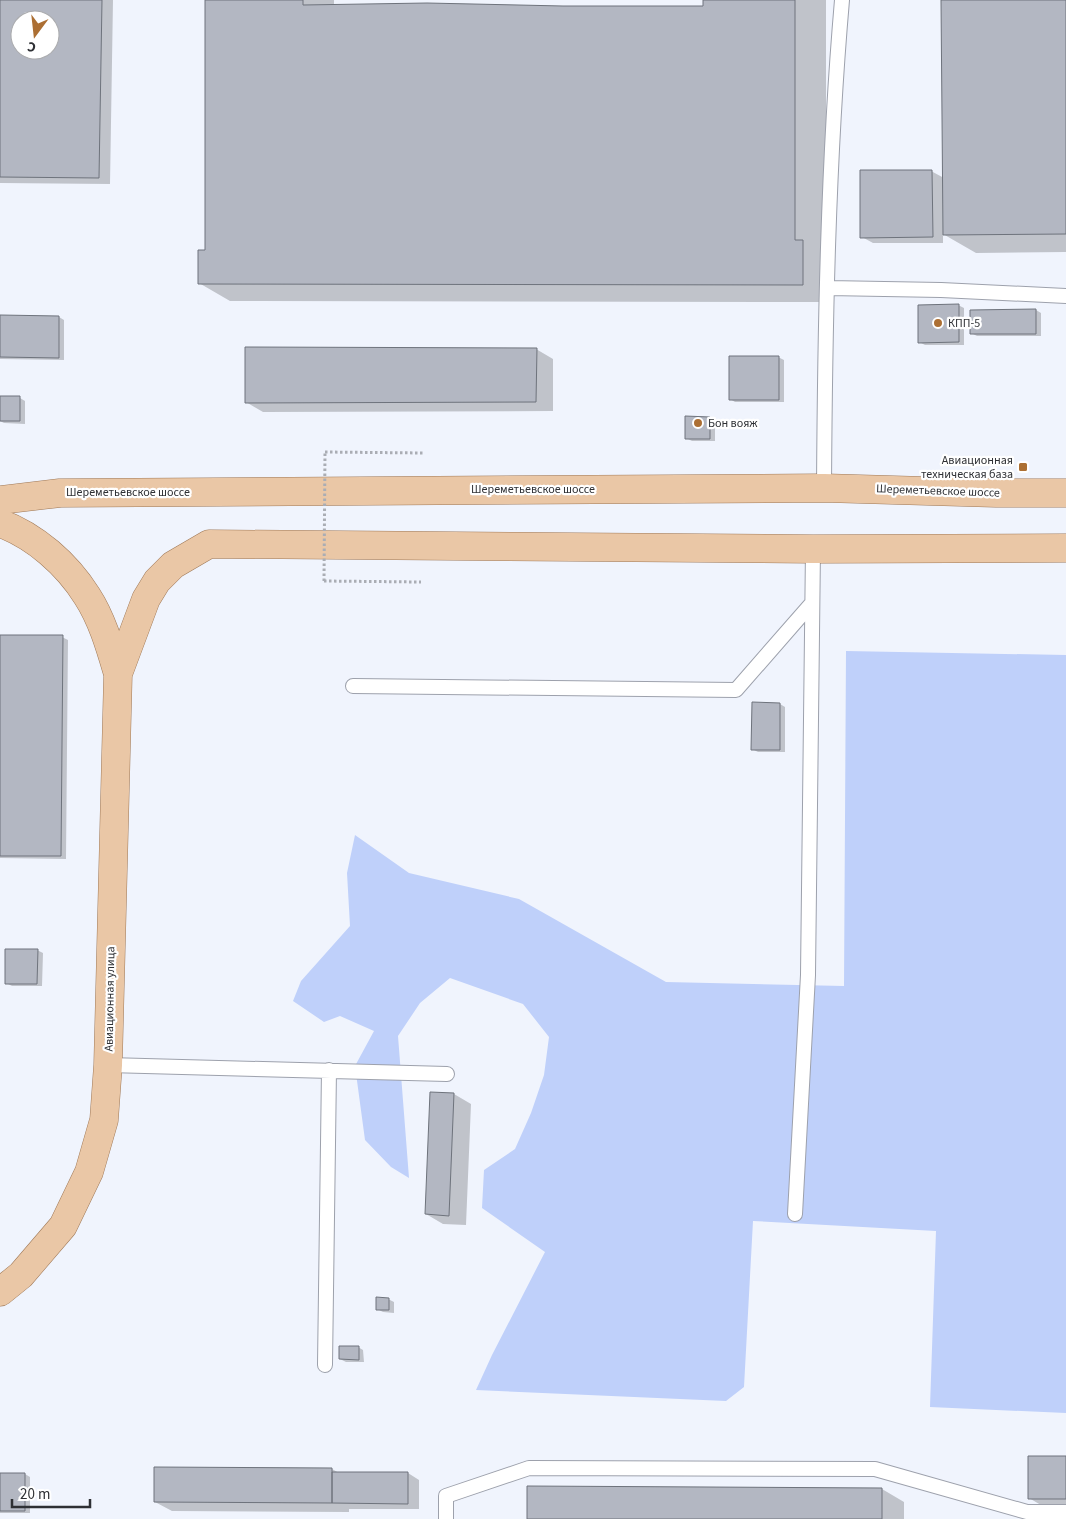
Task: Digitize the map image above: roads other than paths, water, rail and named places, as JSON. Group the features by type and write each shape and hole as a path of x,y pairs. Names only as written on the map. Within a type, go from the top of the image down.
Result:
{"main road":[{"name":"Шереметьевское шоссе","path":"0,500 60,493 824,488 1066,493"},
{"name":"Авиационная улица","path":"0,523 39,544 65,568 87,596 105,634 118,674"},
{"name":"Авиационная улица","path":"0,1292 20,1275 63,1226 89,1172 104,1120 108,1065 118,674 146,599 157,582 173,565 208,544 813,549"},
{"path":"813,549 1066,548"}],"lane":[{"path":"824,488 828,288 837,66 842,0"},
{"path":"828,288 942,290 1066,296"},
{"path":"795,1214 808,975 813,549"},
{"path":"353,686 736,690 812,603"},
{"path":"108,1065 447,1074"},
{"path":"325,1365 329,1070"},
{"path":"446,1519 446,1496 529,1468 875,1469 1027,1512 1062,1515"}],"place":[{"name":"КПП-5","path":"938,323"},
{"name":"Бон вояж","path":"698,423"},
{"name":"Авиационная техническая база","path":"1023,467"}]}
